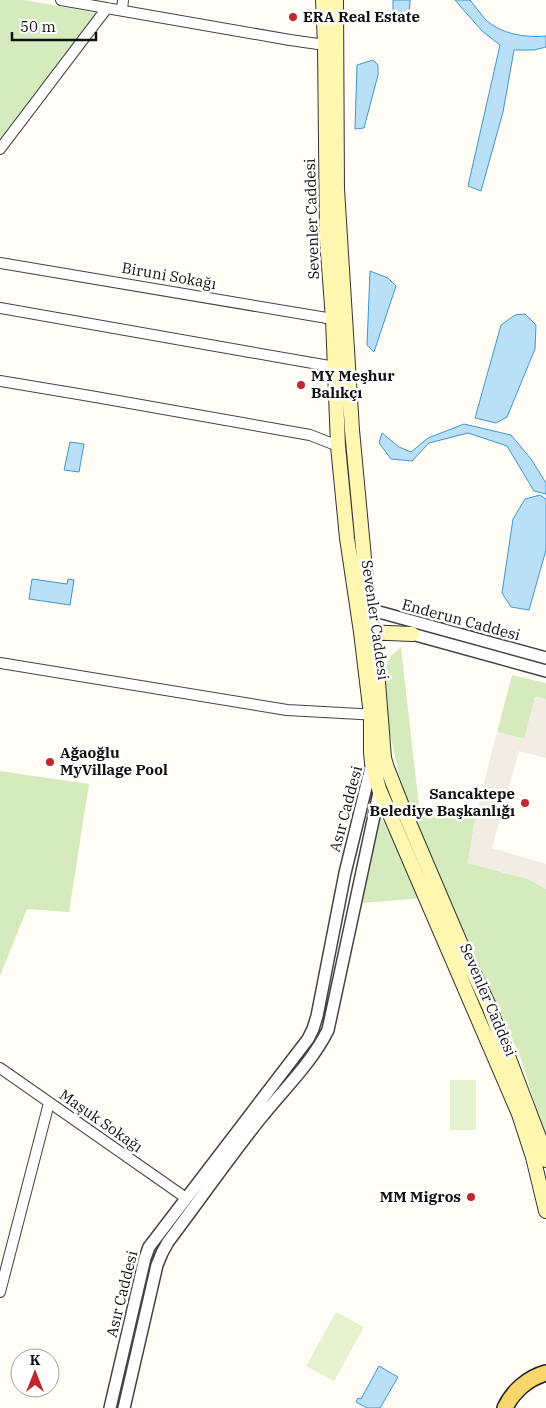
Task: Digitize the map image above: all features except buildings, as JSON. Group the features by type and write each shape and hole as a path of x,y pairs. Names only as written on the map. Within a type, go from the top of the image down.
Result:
{"main road":[{"name":"Sevenler Caddesi","path":"326,1 328,239 338,446 347,538 367,632 376,715 384,758 468,961 489,1006 546,1160"},
{"name":"Sevenler Caddesi","path":"326,1 352,430 361,537 370,607 367,632 376,657 376,715 372,763 379,789 519,1114 546,1211"},
{"path":"367,632 412,634"},
{"path":"376,657 382,648 390,642 412,634"},
{"path":"505,1408 509,1399 524,1383 545,1372"}],"street":[{"path":"61,0 107,8 122,5 290,40 325,45"},
{"path":"0,149 107,8"},
{"name":"Biruni Sokağı","path":"0,262 333,319"},
{"path":"0,308 335,367"},
{"path":"0,381 310,436 338,446"},
{"name":"Enderun Caddesi","path":"370,607 379,612 546,658"},
{"name":"Enderun Caddesi","path":"412,634 546,671"},
{"path":"0,662 287,710 376,715"},
{"name":"Asır Caddesi","path":"110,1408 149,1247 313,1030 345,873 372,763 387,768 379,789 328,1030 314,1054 259,1119 162,1252 124,1408"},
{"name":"Maşuk Sokağı","path":"0,1068 186,1198"},
{"path":"0,1292 49,1103"},
{"path":"186,1198 195,1206"}],"green space":[{"path":"0,0 24,0 97,13 0,139"},
{"path":"401,647 419,806 476,814 468,863 528,879 546,889 546,1139 520,1056 404,797 390,734 381,674 390,657"},
{"path":"512,675 546,683 546,699 535,697 525,739 497,732"},
{"path":"0,771 89,784 69,912 27,909 0,976"},
{"path":"380,816 424,898 362,903"},
{"path":"450,1080 476,1080 476,1130 450,1130"},
{"path":"336,1312 364,1327 334,1381 306,1366"}],"shaded area":[{"path":"535,697 546,699 546,758 519,751 492,848 546,864 546,889 528,879 468,863 476,814 497,732 524,739"}],"water":[{"path":"393,0 410,0 409,20 393,20"},
{"path":"455,0 470,0 485,19 498,28 514,34 546,36 546,47 534,50 514,50 503,112 481,191 468,186 500,45 482,31"},
{"path":"373,60 378,65 378,75 364,128 355,129 357,65"},
{"path":"370,271 388,278 396,286 374,352 367,345"},
{"path":"525,314 536,325 535,349 507,417 496,423 475,418 501,325 515,315"},
{"path":"464,424 511,435 531,459 546,483 546,494 534,491 507,446 468,433 429,443 412,461 391,459 379,443 382,433 399,447 411,452 428,438"},
{"path":"70,442 84,444 79,472 64,470"},
{"path":"540,495 546,499 546,550 529,610 511,607 502,593 513,519 525,499"},
{"path":"32,579 67,584 68,579 74,580 70,605 29,599"},
{"path":"379,1366 398,1377 380,1408 367,1408 356,1402 358,1398 361,1399"}],"place":[{"name":"ERA Real Estate","path":"293,17"},
{"name":"MY Meşhur Balıkçı","path":"301,385"},
{"name":"Ağaoğlu MyVillage Pool","path":"50,762"},
{"name":"Sancaktepe Belediye Başkanlığı","path":"525,803"},
{"name":"MM Migros","path":"471,1197"}]}
